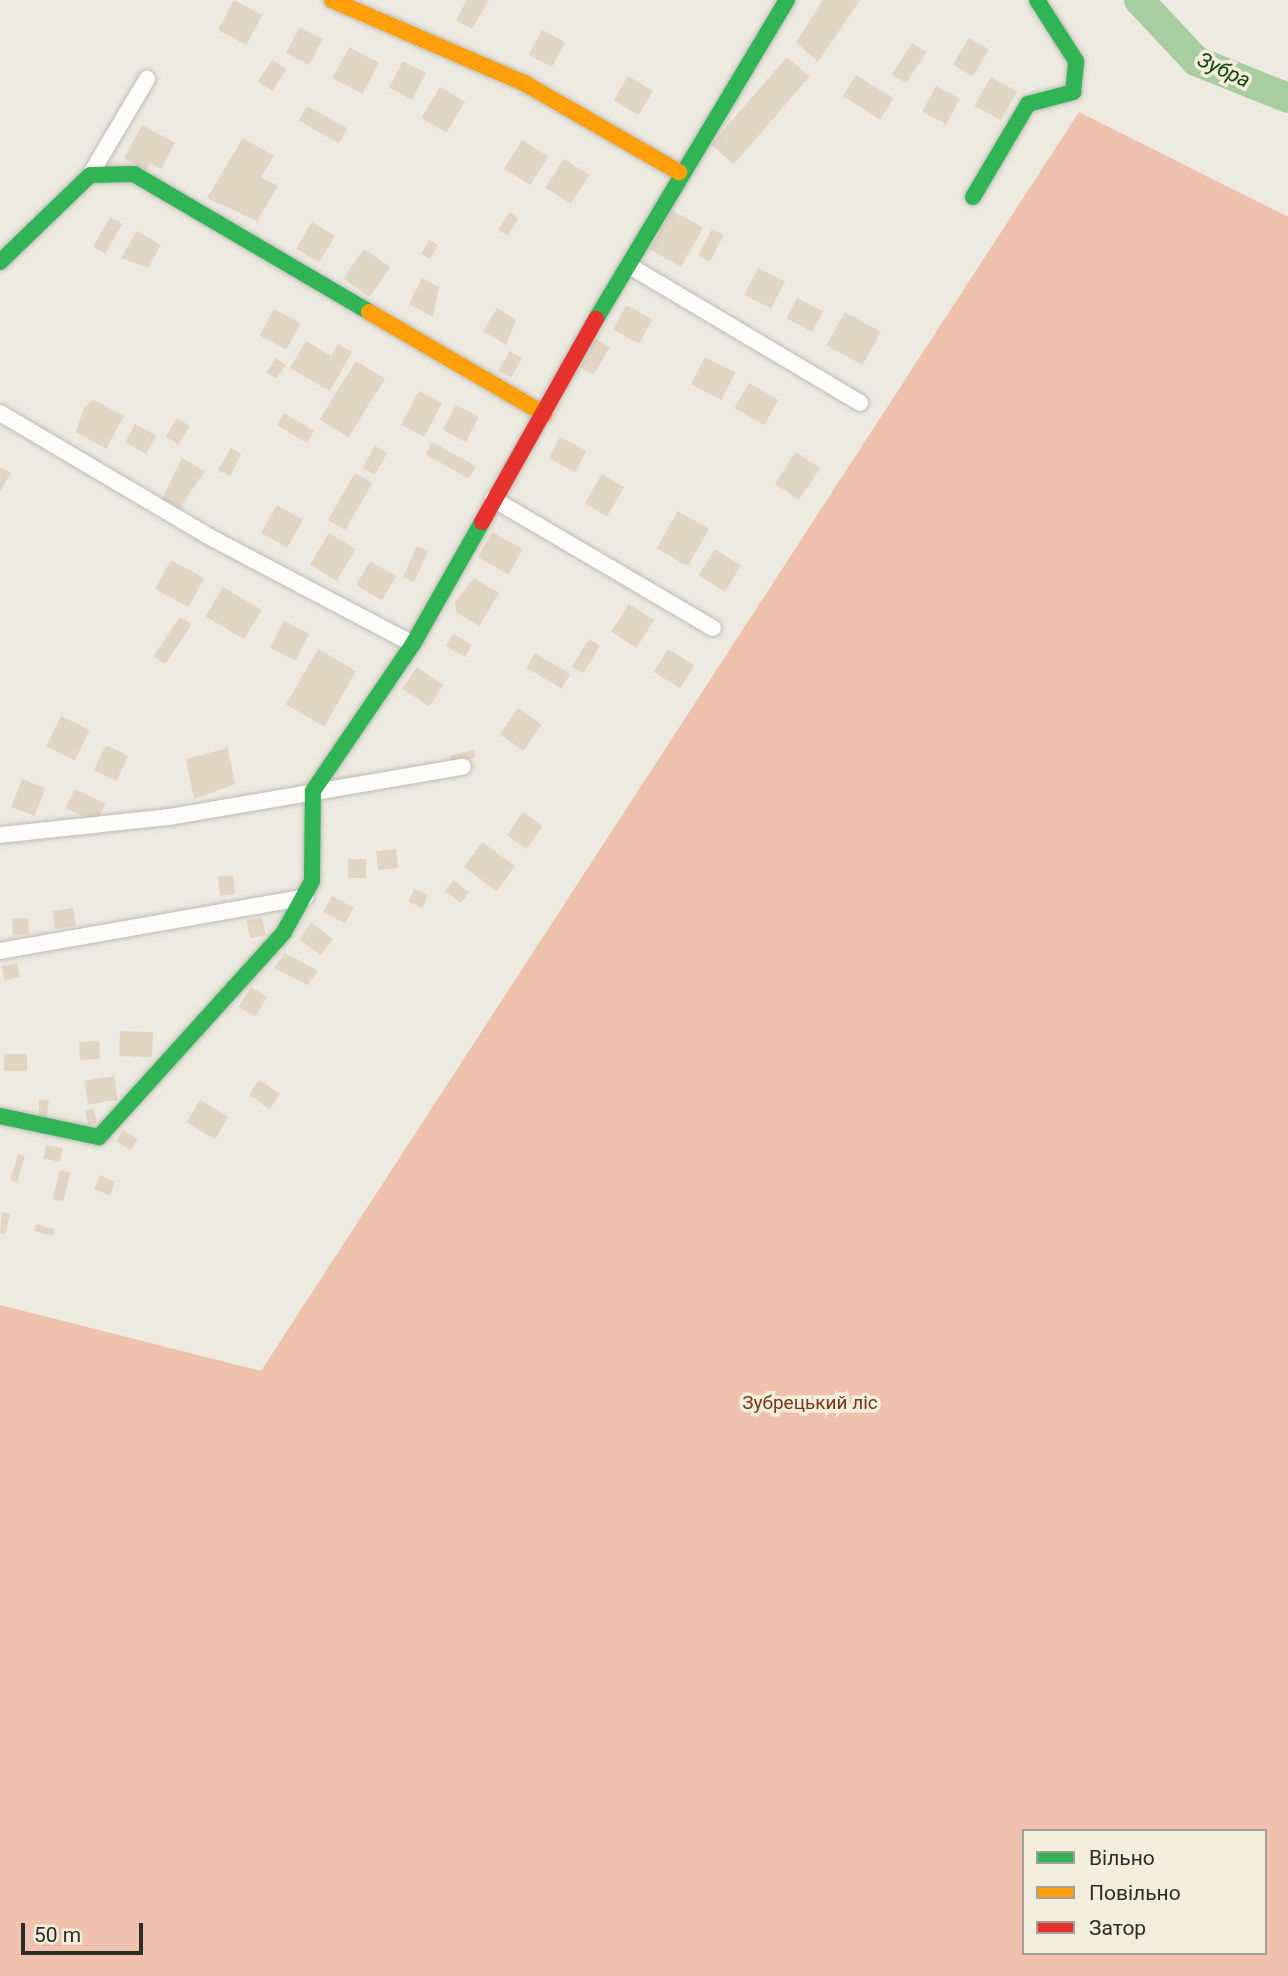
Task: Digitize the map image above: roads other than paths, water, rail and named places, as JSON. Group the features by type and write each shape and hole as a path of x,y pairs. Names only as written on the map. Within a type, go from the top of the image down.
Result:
{"street":[{"path":"332,0 524,83 678,172"},
{"path":"0,1116 99,1137 284,932 312,881 313,791 413,644 678,172 787,0"},
{"path":"973,197 1028,104 1073,92 1076,61 1037,0"},
{"path":"0,262 90,175 147,79"},
{"path":"90,175 134,174 544,414"},
{"path":"628,265 860,403"},
{"path":"0,413 206,535 413,644"},
{"path":"493,499 713,628"},
{"path":"0,835 169,817 463,767"},
{"path":"0,951 305,897"}],"waterway":[{"name":"Зубра","path":"1139,0 1196,61 1288,98"}],"park label":[{"name":"Зубрецький ліс","path":"810,1403"}]}
